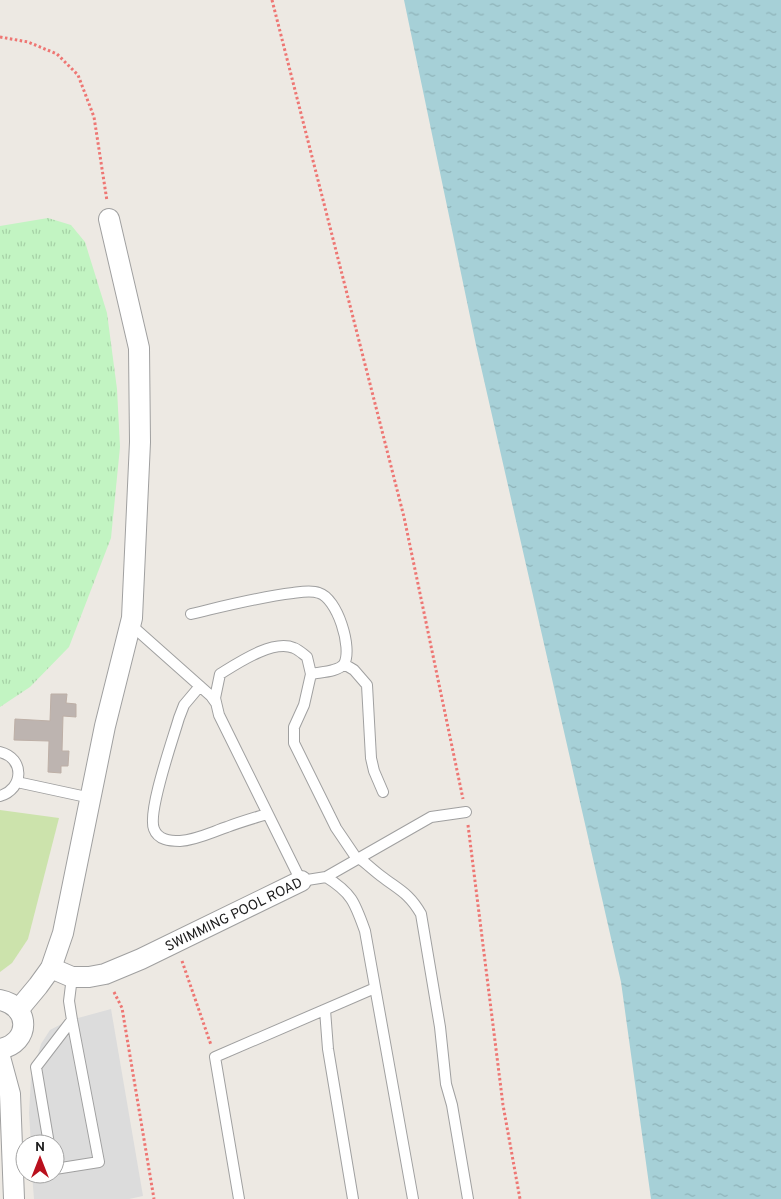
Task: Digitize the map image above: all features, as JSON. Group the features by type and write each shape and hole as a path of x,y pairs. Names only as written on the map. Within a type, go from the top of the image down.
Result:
{"street":[{"path":"18,1010 51,968 63,933 105,726 132,618 140,442 139,348 109,219"},
{"name":"SWIMMING POOL ROAD","path":"51,968 72,977 89,977 105,974 141,959 301,880"},
{"path":"0,1000 7,1001 18,1010 22,1017 23,1027 21,1036 15,1043 8,1048 0,1049"},
{"path":"0,1057 10,1094 14,1199"}],"lane":[{"path":"191,614 265,596 306,592 326,595 337,613 343,629 346,656 344,664 338,668 311,674"},
{"path":"130,624 211,696 216,703"},
{"path":"301,880 219,715 215,698 220,674 246,658 276,646 293,648 307,657 311,674 304,705 294,728 294,743 336,828 358,859 401,889 413,901 421,914 440,1027 446,1084 452,1105 468,1199"},
{"path":"344,664 362,677 367,685 372,758 374,771 383,792"},
{"path":"200,686 184,705 179,718 155,804 152,823 154,831 166,840 196,838 267,814"},
{"path":"0,752 9,755 18,767 17,782 8,794 0,796"},
{"path":"17,782 91,798"},
{"name":"SWIMMING POOL ROAD","path":"301,880 326,877 431,817 466,812"},
{"path":"326,877 342,887 355,904 365,931 413,1199"},
{"path":"65,1167 98,1162 69,1001 72,977"},
{"path":"239,1199 215,1057 376,988"},
{"path":"326,1010 328,1048 353,1199"},
{"path":"47,1134 36,1067 72,1020"}],"path":[{"path":"272,0 404,516 466,812 503,1105 520,1199"},
{"path":"0,37 28,42 57,54 78,75 94,116 109,219"},
{"path":"176,942 215,1057"},
{"path":"105,974 122,1008 154,1199"}],"green space":[{"path":"48,218 71,225 85,242 107,313 117,389 120,447 111,538 69,647 30,687 0,707 0,226"},
{"path":"0,810 59,818 28,939 12,963 0,972"}],"shaded area":[{"path":"111,1009 143,1196 129,1199 34,1199 33,1184 65,1184 65,1134 30,1134 29,1113 31,1078 41,1044 50,1030 67,1021"}],"water":[{"path":"404,0 781,0 781,1199 651,1199 621,982 476,345"}],"building":[{"path":"51,694 67,694 66,703 76,704 76,717 63,716 62,751 69,751 68,766 61,766 61,773 48,772 49,741 14,740 15,719 50,721"}]}
